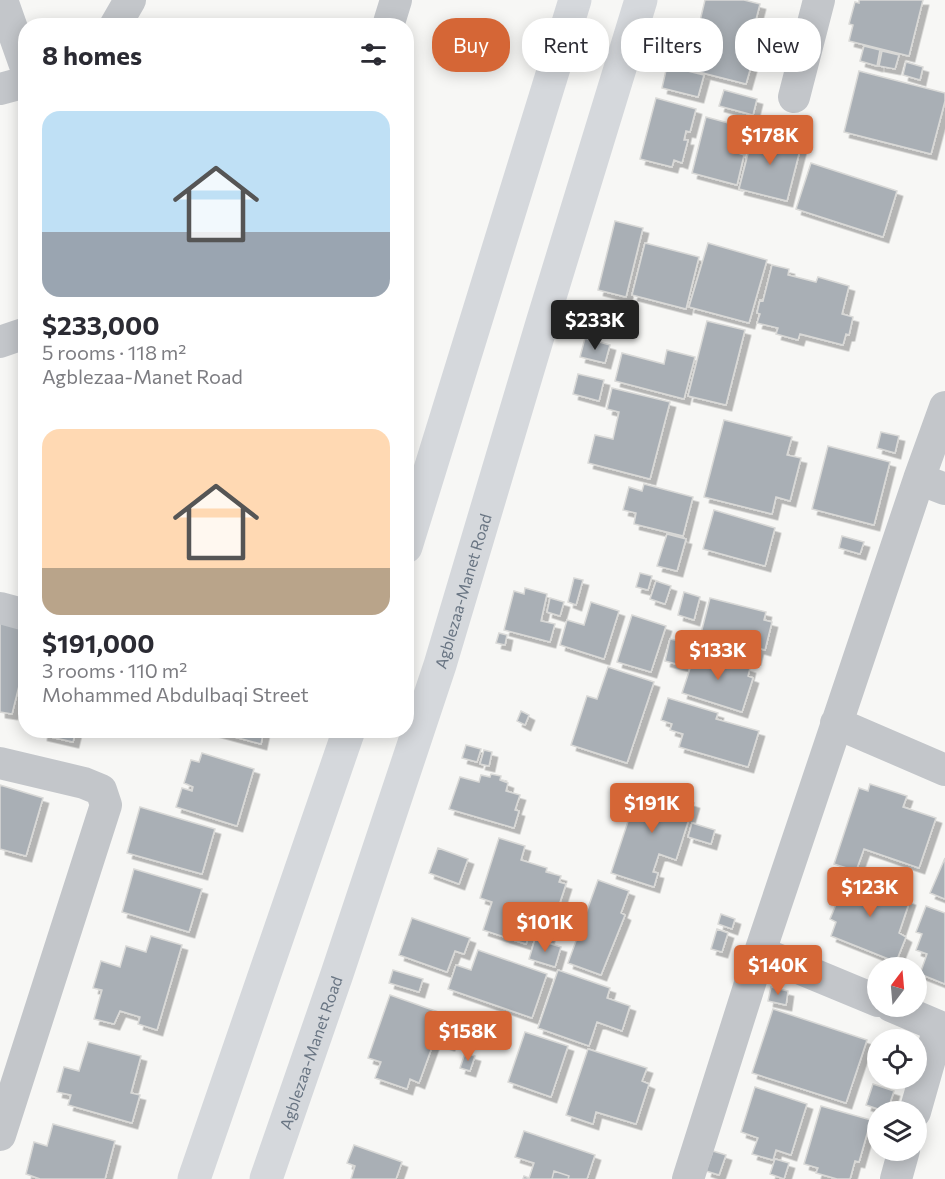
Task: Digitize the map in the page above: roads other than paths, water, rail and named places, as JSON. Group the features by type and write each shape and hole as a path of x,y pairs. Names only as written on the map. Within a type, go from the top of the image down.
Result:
{"main road":[{"path":"414,521 575,0"},
{"name":"Agblezaa-Manet Road","path":"266,1179 338,974 440,665 538,334 641,0"},
{"path":"194,1179 346,738"}],"street":[{"path":"2,0 18,45"},
{"path":"120,18 130,0"},
{"path":"390,18 396,0"},
{"path":"794,97 819,0"},
{"path":"0,89 18,84"},
{"path":"0,342 18,336"},
{"path":"688,1179 836,723 932,484 945,407"},
{"path":"0,608 18,613"},
{"path":"836,723 945,770"},
{"path":"0,763 84,783 101,790 106,805 0,1135"},
{"path":"760,952 867,996"},
{"path":"916,1017 942,1028 919,1101"},
{"path":"896,1179 901,1161"}]}
